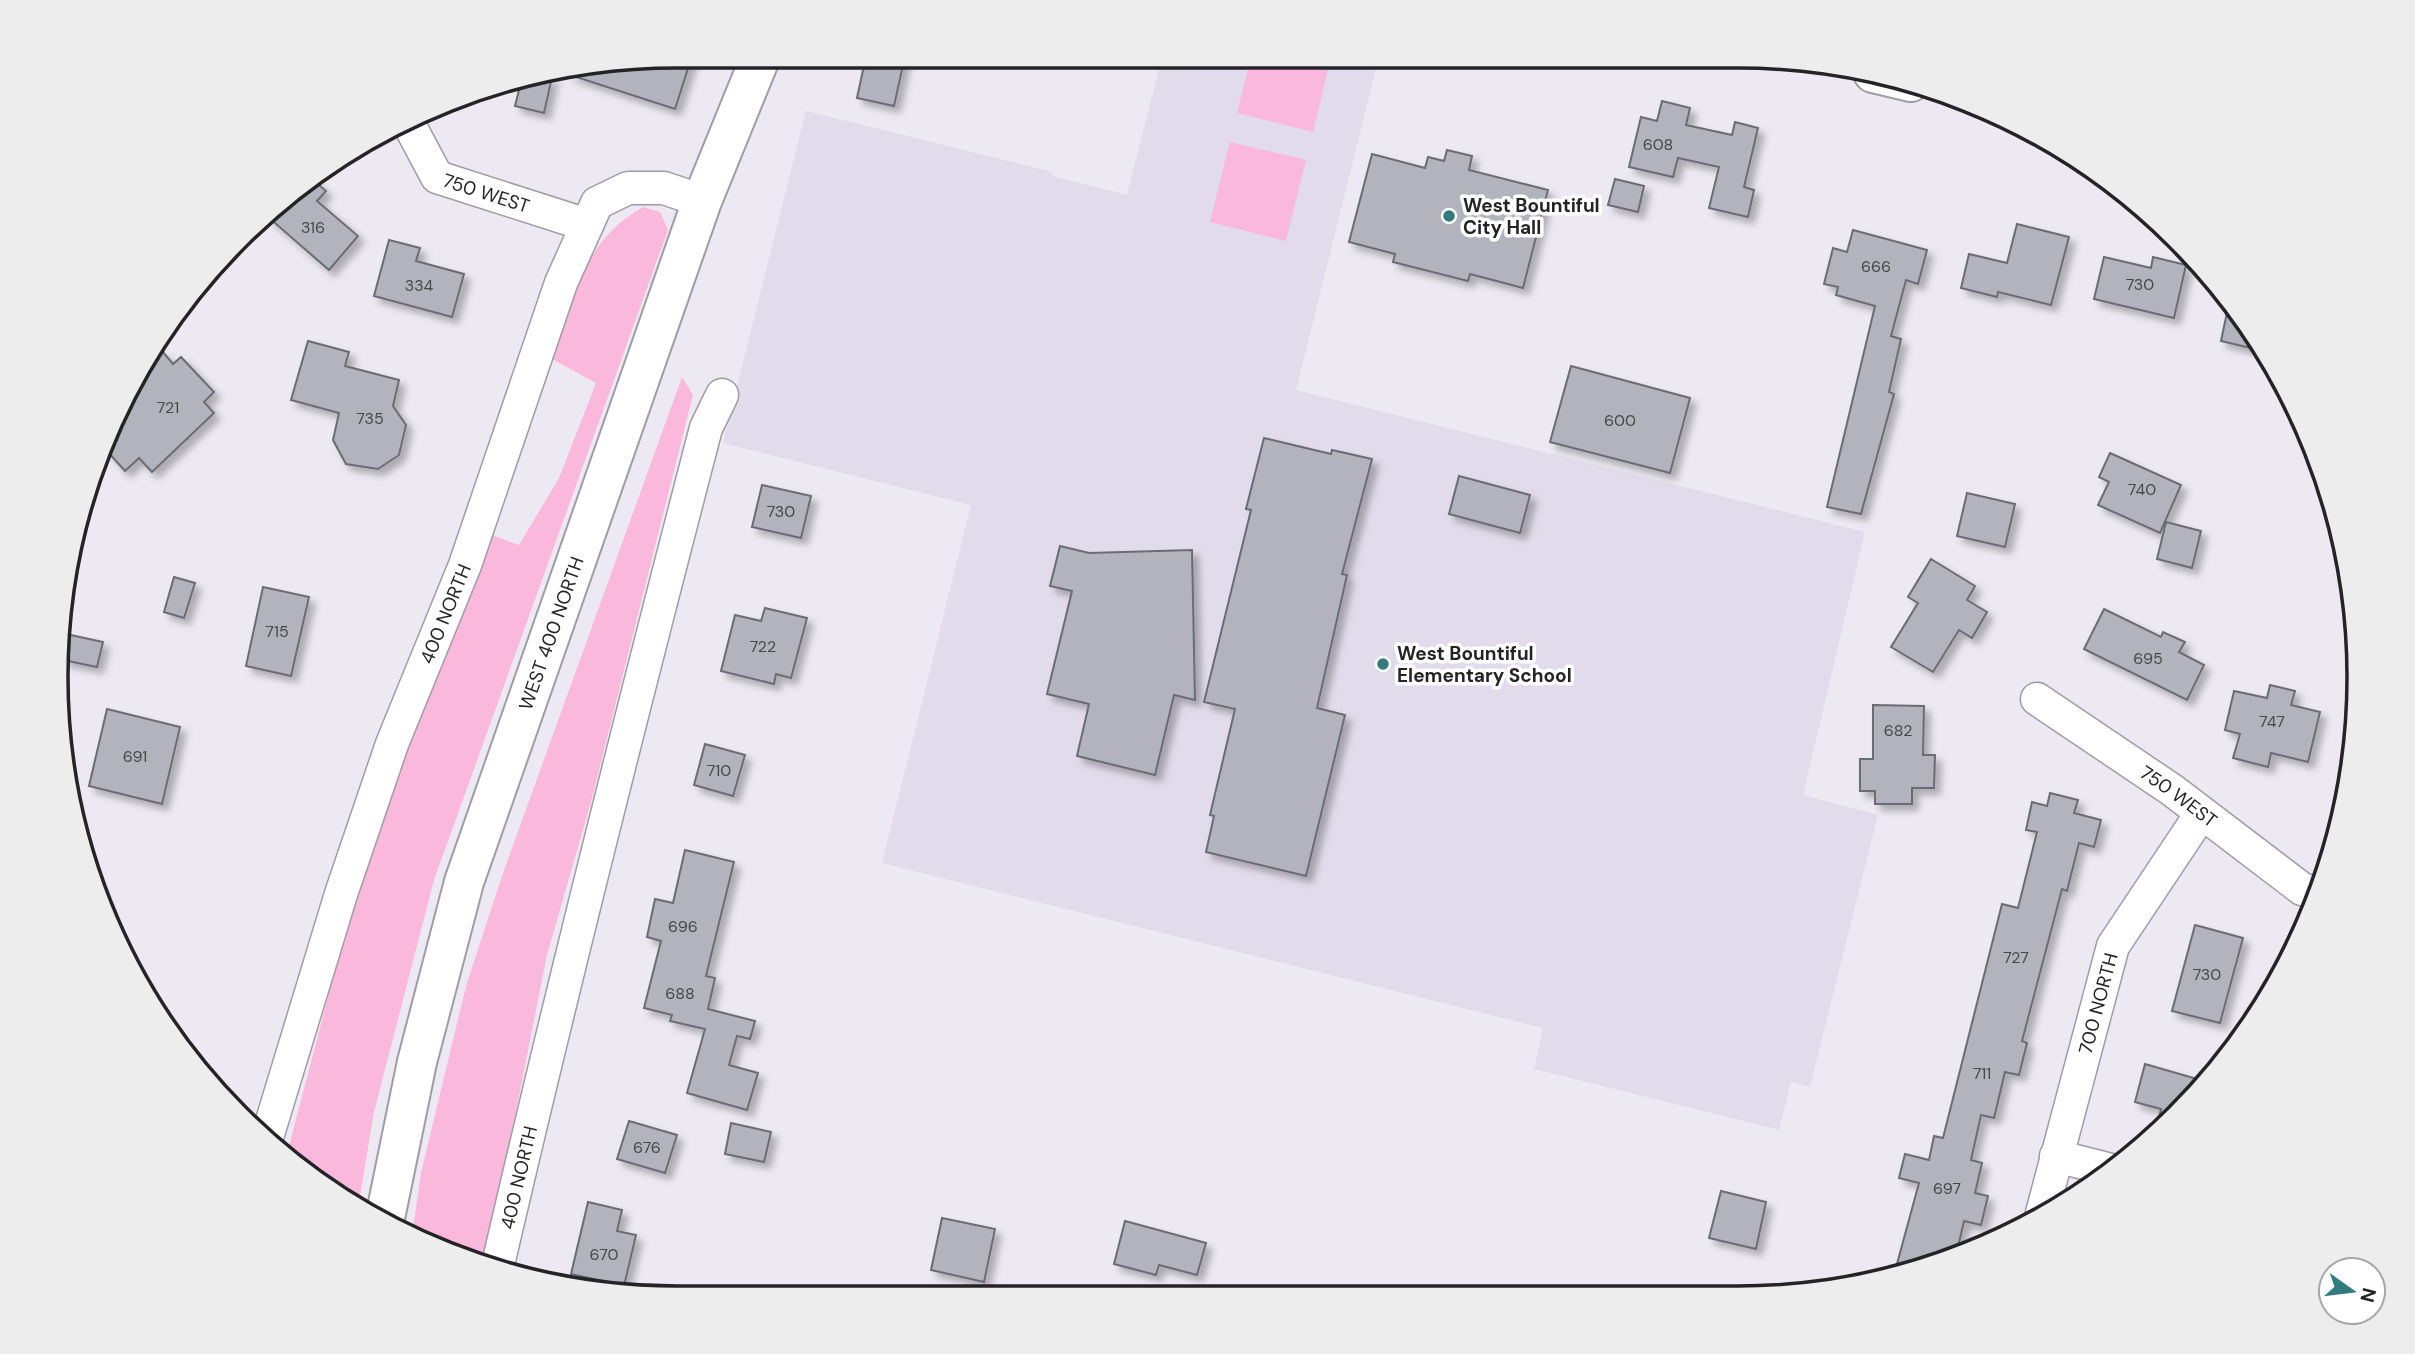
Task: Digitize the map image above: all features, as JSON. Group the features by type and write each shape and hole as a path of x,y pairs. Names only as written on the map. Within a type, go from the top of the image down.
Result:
{"street":[{"name":"WEST 400 NORTH","path":"386,1211 417,1062 464,882 702,201 756,68"},
{"name":"750 WEST","path":"412,130 437,177 587,225"},
{"name":"400 NORTH","path":"270,1129 341,894 392,744 465,565 561,283 597,203 628,188 664,188 702,201"},
{"name":"400 NORTH","path":"499,1259 556,1014 646,656 706,428 722,395"},
{"name":"750 WEST","path":"2037,699 2172,790 2307,891"},
{"name":"700 NORTH","path":"2045,1202 2113,946 2201,814"},
{"path":"2056,1156 2099,1167"}],"shaded area":[{"name":"West Bountiful Elementary School","path":"1159,68 1376,68 1296,390 1865,532 1803,795 1878,815 1810,1087 1791,1082 1779,1130 1534,1069 1543,1028 882,863 971,505 723,443 806,111 1053,172 1052,176 1127,195"},
{"path":"1248,68 1328,68 1313,132 1237,113"},
{"path":"1230,142 1306,160 1286,241 1210,222"},
{"path":"643,207 660,212 668,230 434,880 374,1112 360,1196 289,1146 365,856 487,533 519,545 559,478 596,383 550,358 574,293 593,254 623,221"},
{"path":"682,377 693,395 591,802 547,955 487,1255 414,1225 421,1173 466,986 502,876"}],"building":[{"path":"688,68 675,109 576,77 598,73"},
{"path":"863,68 902,68 894,106 857,98"},
{"path":"551,82 544,113 515,106 519,89"},
{"path":"1662,101 1690,108 1686,125 1732,135 1735,122 1758,128 1744,187 1754,190 1748,217 1709,208 1719,167 1678,158 1673,177 1629,167 1641,117 1657,121"},
{"name":"West Bountiful City Hall","path":"1447,150 1472,156 1469,170 1548,190 1523,288 1470,274 1468,281 1393,262 1395,254 1349,242 1372,154 1425,168 1428,157 1444,161"},
{"path":"1615,179 1644,186 1638,212 1608,205"},
{"path":"319,185 326,191 317,201 358,236 329,270 273,222"},
{"path":"2017,224 2069,237 2051,305 1998,292 1997,297 1961,288 1969,254 2007,263"},
{"path":"1853,230 1927,250 1918,284 1906,280 1891,336 1901,339 1889,392 1894,394 1861,514 1827,507 1875,306 1836,295 1838,287 1824,284 1833,248 1847,252"},
{"path":"389,240 420,248 416,261 464,274 452,317 374,296"},
{"path":"2104,257 2151,268 2153,257 2186,266 2174,318 2094,299"},
{"path":"2227,314 2249,348 2221,341"},
{"path":"308,341 349,352 345,366 399,380 393,406 406,425 399,455 378,469 346,464 333,440 339,413 291,400"},
{"path":"163,352 173,364 181,357 214,392 204,402 214,413 152,472 139,458 125,471 111,455 131,408"},
{"path":"1571,366 1690,398 1670,473 1550,442"},
{"path":"1264,438 1331,454 1332,450 1372,459 1342,574 1347,575 1317,708 1345,715 1306,876 1206,852 1214,816 1210,815 1235,709 1204,702 1251,510 1246,509"},
{"path":"2110,453 2181,485 2160,533 2098,505 2109,482 2099,477"},
{"path":"1459,476 1530,495 1520,533 1449,514"},
{"path":"762,485 811,496 801,538 752,527"},
{"path":"1967,493 2015,504 2005,547 1957,536"},
{"path":"2166,522 2201,531 2192,568 2157,559"},
{"path":"1060,546 1089,553 1192,550 1195,700 1174,695 1155,775 1077,756 1089,704 1047,694 1072,591 1050,586"},
{"path":"1931,559 1975,586 1967,600 1987,612 1972,638 1959,630 1933,672 1891,647 1918,603 1908,597"},
{"path":"174,577 195,583 184,618 164,612"},
{"path":"263,587 309,597 291,676 246,666"},
{"path":"765,608 807,618 791,678 776,674 774,684 721,671 735,615 761,621"},
{"path":"2104,609 2161,637 2163,632 2185,642 2179,652 2204,665 2187,700 2084,649"},
{"path":"70,635 103,642 97,667 69,661"},
{"path":"2270,685 2295,691 2291,705 2320,712 2308,762 2271,753 2268,767 2233,758 2240,734 2225,730 2234,691 2267,698"},
{"path":"1873,705 1924,706 1923,755 1935,755 1934,788 1912,788 1912,804 1875,804 1875,791 1860,791 1860,759 1873,759"},
{"path":"107,709 180,727 162,804 89,786"},
{"path":"705,744 745,755 733,796 694,785"},
{"path":"2050,793 2078,800 2074,813 2101,820 2094,847 2079,843 2067,891 2062,889 2022,1041 2027,1043 2019,1075 2005,1072 1994,1118 1981,1115 1971,1160 1982,1163 1975,1193 1988,1196 1981,1225 1964,1221 1959,1244 1897,1265 1919,1183 1899,1178 1905,1154 1929,1160 1934,1136 1943,1138 2002,904 2018,908 2037,832 2026,830 2032,802 2047,806"},
{"path":"685,850 734,862 706,976 715,978 708,1009 755,1021 750,1039 737,1036 729,1065 758,1073 747,1110 687,1093 705,1029 670,1021 672,1015 644,1008 661,941 647,937 655,899 673,903"},
{"path":"2195,925 2243,938 2220,1023 2172,1011"},
{"path":"2145,1064 2195,1079 2160,1115 2161,1109 2135,1102"},
{"path":"629,1121 677,1135 665,1173 617,1159"},
{"path":"731,1123 771,1132 764,1162 725,1154"},
{"path":"1721,1191 1766,1202 1756,1249 1709,1238"},
{"path":"588,1202 622,1210 617,1231 636,1235 625,1283 571,1274"},
{"path":"942,1218 995,1229 984,1282 931,1270"},
{"path":"1125,1221 1206,1243 1197,1275 1159,1265 1156,1275 1114,1264"}],"place":[{"name":"West Bountiful City Hall","path":"1449,216"},
{"name":"West Bountiful Elementary School","path":"1383,664"}]}
